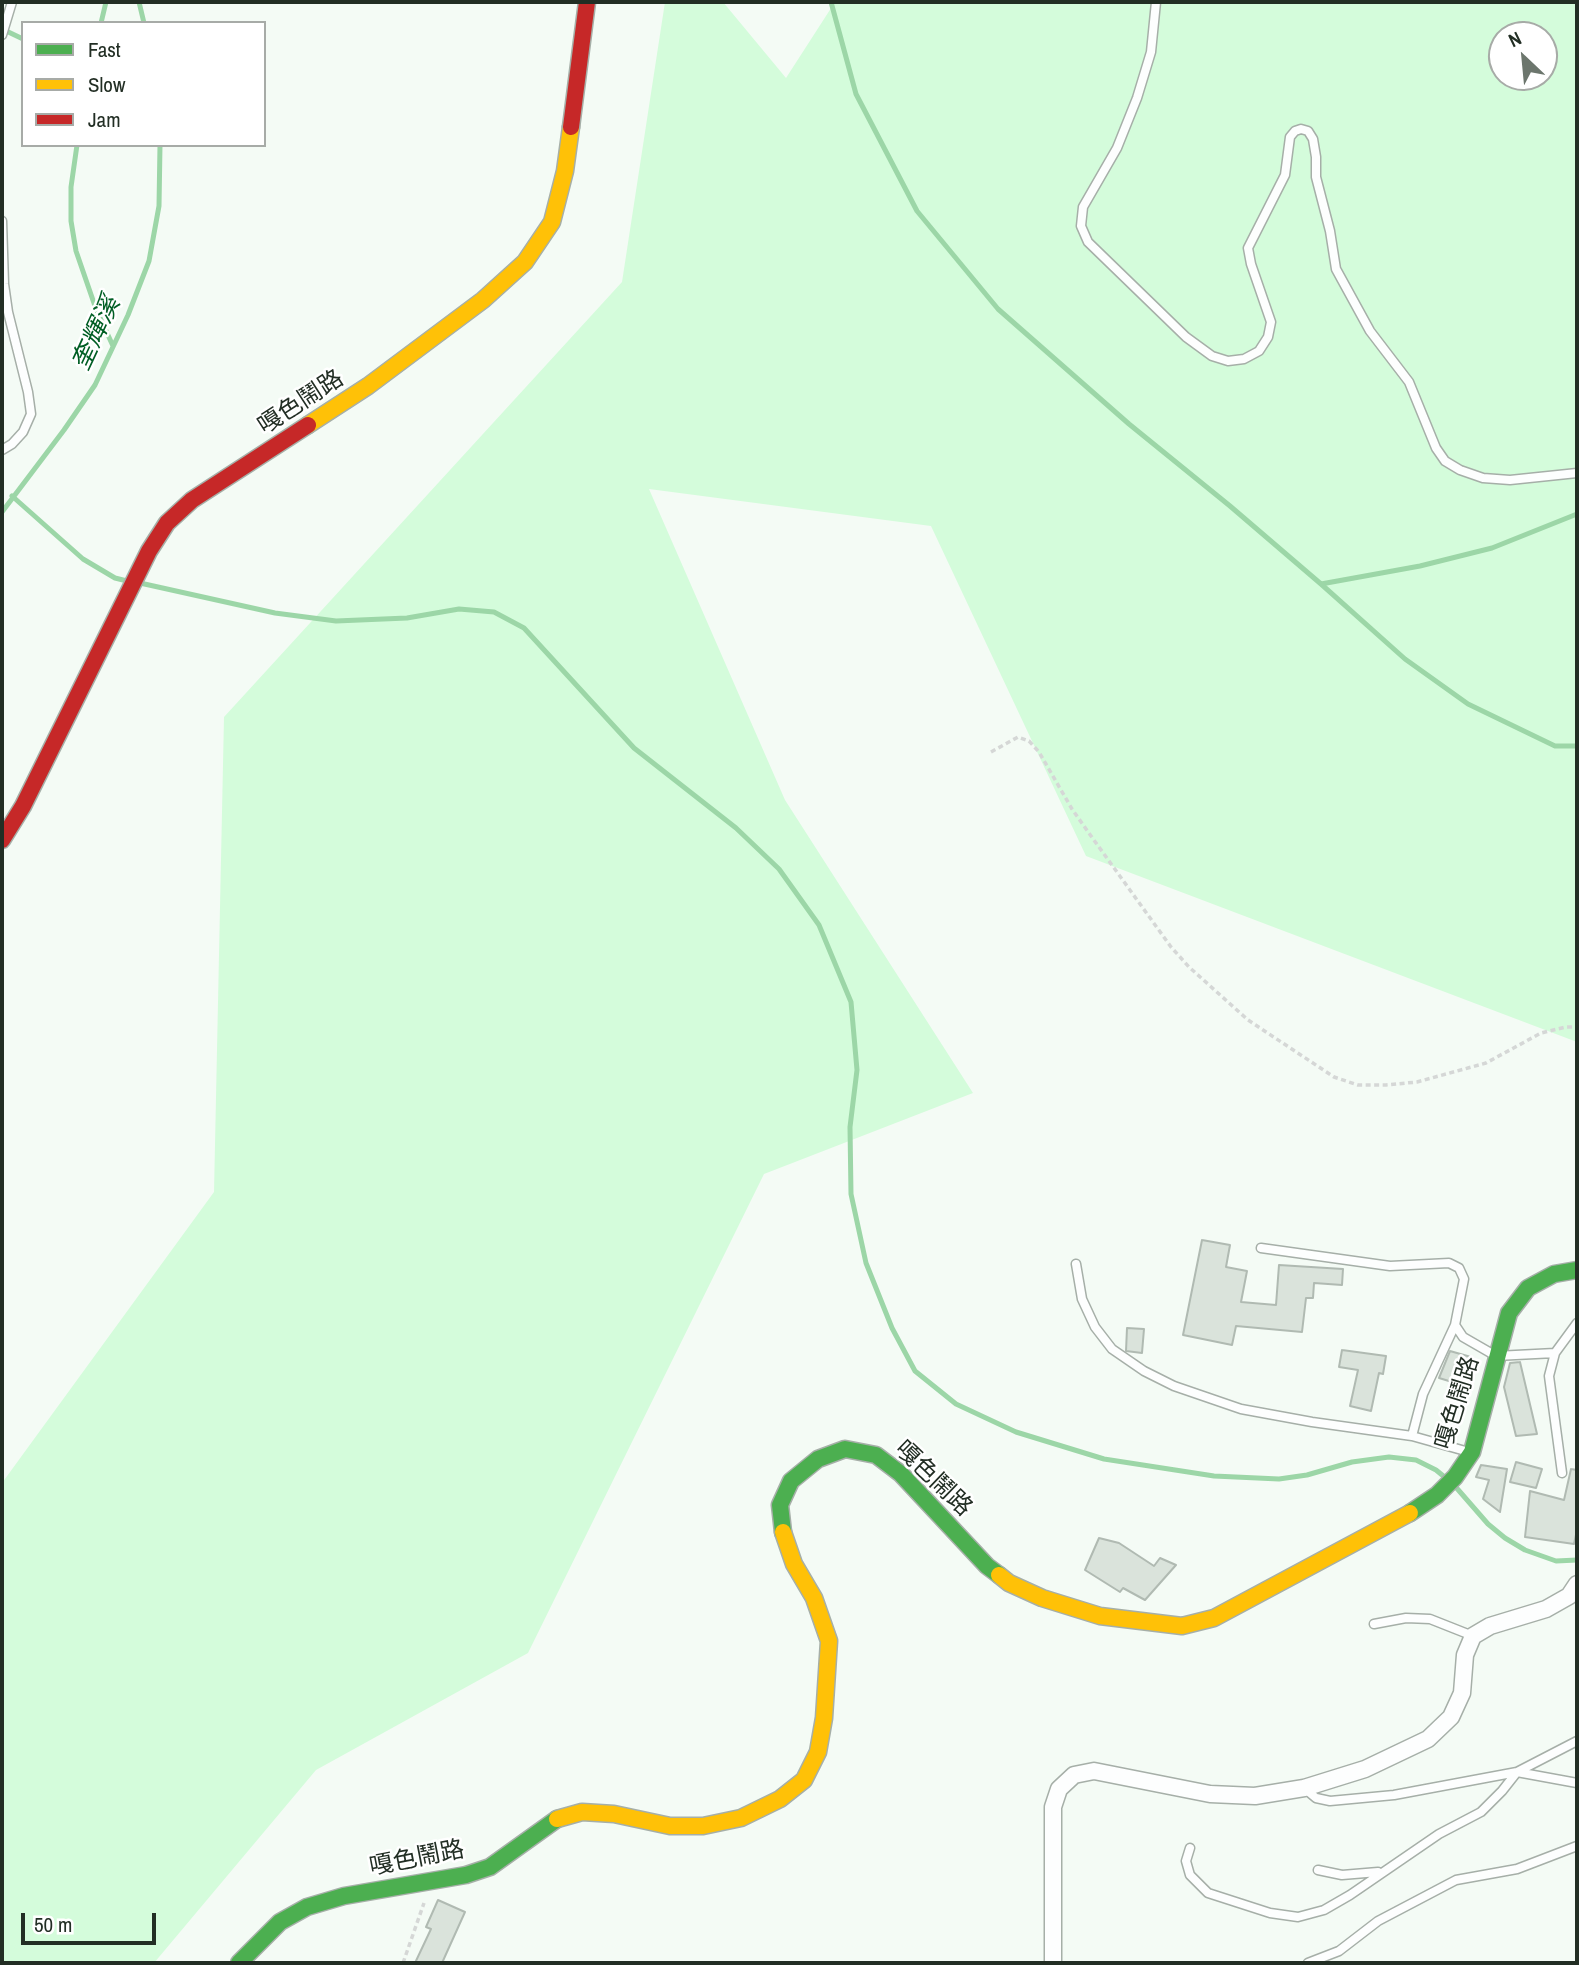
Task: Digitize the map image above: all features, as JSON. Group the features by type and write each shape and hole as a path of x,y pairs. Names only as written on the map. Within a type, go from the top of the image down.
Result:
{"street":[{"name":"嘎色鬧路","path":"2,840 23,806 143,563 167,523 192,500 368,386 483,300 525,262 552,222 565,171 587,2"},
{"name":"嘎色鬧路","path":"239,1963 280,1922 307,1907 344,1896 433,1882 490,1867 555,1820 582,1812 614,1814 670,1826 704,1826 741,1818 780,1799 804,1780 818,1752 824,1718 829,1641 814,1598 794,1563 781,1525 780,1505 790,1481 818,1459 845,1449 876,1455 901,1474 987,1566 1009,1583 1042,1598 1100,1616 1182,1626 1224,1614 1408,1515 1446,1486 1472,1452 1509,1313 1528,1288 1555,1274 1577,1270"},
{"path":"1053,1963 1053,1807 1059,1789 1074,1775 1094,1771 1210,1794 1255,1796 1304,1788 1365,1769 1428,1739 1451,1717 1462,1693 1465,1655 1472,1636 1490,1626 1546,1609 1569,1596 1577,1584"}],"lane":[{"path":"2,35 12,2"},
{"path":"1156,2 1151,52 1138,98 1117,148 1083,207 1081,226 1088,242 1186,337 1212,356 1228,361 1244,359 1259,351 1268,337 1271,323 1248,248 1285,175 1290,137 1295,131 1308,131 1313,139 1316,177 1330,231 1336,269 1370,331 1409,382 1436,448 1445,461 1483,478 1510,480 1577,473"},
{"path":"2,221 4,284 8,312 31,414 23,432 2,450"},
{"path":"1261,1248 1390,1266 1449,1263 1459,1269 1464,1279 1455,1325 1423,1394 1412,1436"},
{"path":"1076,1264 1082,1299 1095,1327 1112,1349 1143,1371 1174,1386 1241,1409 1412,1436 1472,1452"},
{"path":"1562,1473 1549,1376 1555,1353 1577,1322"},
{"path":"1455,1325 1463,1337 1496,1356 1555,1353"},
{"path":"1374,1623 1406,1618 1430,1619 1472,1636"},
{"path":"1304,1788 1316,1798 1329,1801 1394,1795 1517,1772 1577,1741"},
{"path":"1517,1772 1577,1783"},
{"path":"1190,1848 1186,1861 1190,1875 1208,1893 1234,1903 1298,1917 1324,1910 1439,1834 1481,1812 1517,1772"},
{"path":"1308,1963 1339,1951 1378,1921 1456,1880 1517,1869 1577,1846"},
{"path":"1318,1870 1342,1875 1381,1872"}],"path":[{"path":"991,752 1018,737 1029,741 1040,752 1072,809 1091,836 1171,947 1189,967 1248,1020 1334,1077 1358,1085 1417,1082 1486,1063 1541,1033 1577,1027"},
{"path":"403,1963 433,1882"}],"green space":[{"path":"665,2 723,2 786,78 835,2 1577,2 1577,1042 1086,856 931,526 649,489 785,800 973,1093 764,1174 528,1653 316,1770 154,1963 2,1963 2,1483 214,1192 224,717 622,282"}],"building":[{"path":"1202,1240 1230,1245 1226,1267 1247,1271 1241,1302 1276,1305 1279,1265 1343,1269 1342,1285 1314,1283 1313,1298 1306,1298 1302,1332 1236,1326 1232,1345 1183,1335"},
{"path":"1127,1328 1144,1329 1142,1353 1126,1351"},
{"path":"1342,1350 1386,1356 1383,1374 1379,1373 1371,1411 1350,1406 1358,1370 1339,1367"},
{"path":"1450,1351 1471,1357 1462,1385 1439,1378"},
{"path":"1520,1362 1537,1434 1516,1436 1504,1387 1510,1363"},
{"path":"1516,1462 1542,1469 1536,1488 1510,1482"},
{"path":"1481,1465 1507,1469 1500,1512 1483,1499 1489,1480 1476,1477"},
{"path":"1571,1469 1577,1470 1577,1530 1574,1544 1525,1537 1530,1491 1564,1500"},
{"path":"1099,1538 1119,1543 1154,1566 1160,1558 1176,1565 1145,1600 1123,1588 1120,1592 1085,1570"},
{"path":"438,1900 465,1912 442,1963 415,1963 431,1929 426,1927"}],"waterway":[{"path":"101,21 106,2"},
{"name":"奎輝溪","path":"139,2 144,21"},
{"path":"831,2 856,94 917,211 998,309 1405,659 1468,704 1555,746 1577,746"},
{"path":"2,29 21,38"},
{"path":"77,147 71,187 71,221 76,251 96,309 113,346"},
{"name":"奎輝溪","path":"2,512 95,385 128,315 149,261 159,206 160,147"},
{"path":"12,496 83,559 115,578 127,581"},
{"path":"1321,584 1420,566 1492,548 1577,514"},
{"path":"140,583 275,613 336,621 407,618 459,609 494,612 524,628 634,748 736,828 779,869 819,925 851,1002 857,1070 850,1127 851,1194 866,1263 892,1328 915,1371 956,1404 1016,1432 1104,1459 1214,1476 1279,1479 1307,1475 1352,1462 1389,1457 1416,1460 1447,1479"},
{"path":"1454,1485 1488,1524 1505,1538 1525,1550 1556,1561 1577,1560"}],"traffic: fast":[{"path":"1410,1513 1437,1495 1455,1477 1472,1452 1509,1313 1528,1288 1554,1274 1577,1270"},
{"path":"783,1532 780,1505 791,1481 818,1459 845,1449 876,1455 901,1474 987,1566 999,1575"},
{"path":"239,1963 280,1922 307,1907 344,1896 466,1875 490,1867 557,1819"}],"traffic: slow":[{"path":"308,425 368,386 483,300 525,262 552,222 565,171 571,127"},
{"path":"999,1575 1009,1583 1042,1598 1100,1616 1182,1626 1214,1618 1410,1513"},
{"path":"557,1819 582,1812 614,1814 670,1826 703,1826 741,1818 780,1799 804,1780 818,1752 824,1718 829,1641 814,1598 794,1564 783,1532"}],"traffic: jam":[{"path":"571,127 587,2"},
{"path":"2,840 23,806 149,551 167,523 192,500 308,425"}]}
